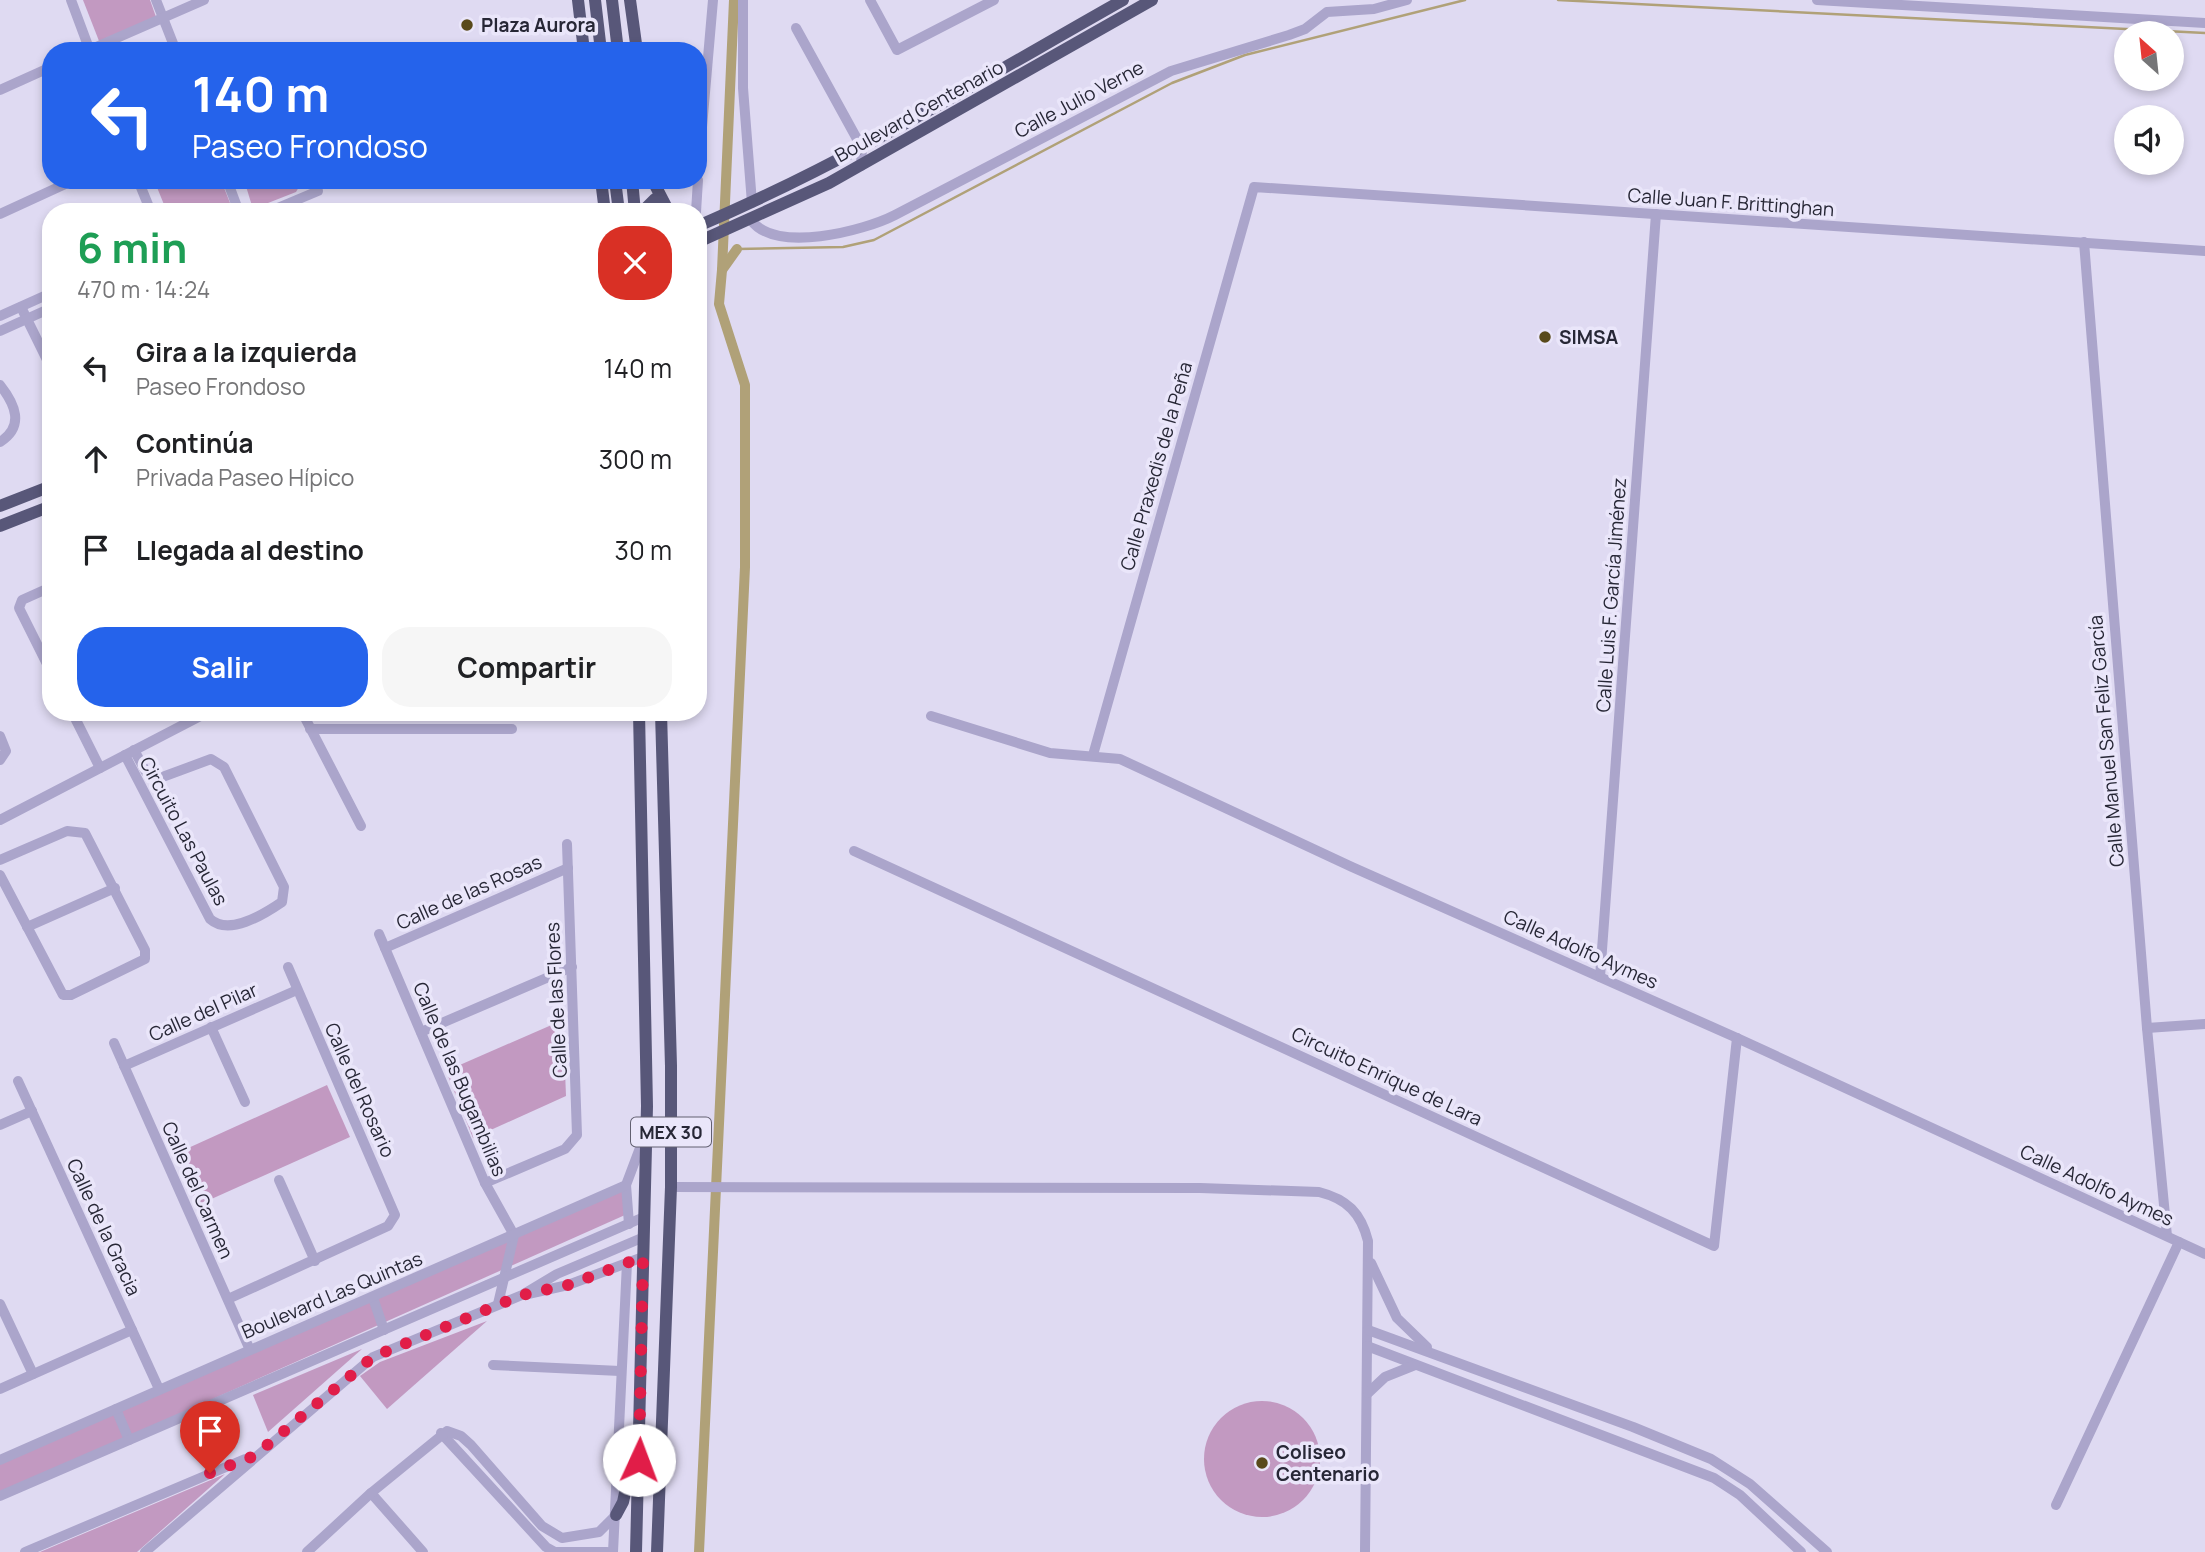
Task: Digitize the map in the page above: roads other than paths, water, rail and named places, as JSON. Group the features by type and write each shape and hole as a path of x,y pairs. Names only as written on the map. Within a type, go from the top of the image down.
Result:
{"main road":[{"path":"578,0 583,42"},
{"path":"595,0 600,42"},
{"path":"612,0 617,42"},
{"path":"630,0 636,42"},
{"name":"Boulevard Centenario","path":"707,238 861,166 1152,0"},
{"path":"1060,52 1126,7 1122,1"},
{"name":"Boulevard Centenario","path":"707,222 746,206 862,148 1122,1"},
{"path":"963,108 972,91 1014,62"},
{"path":"0,506 42,490"},
{"path":"0,526 42,510"},
{"path":"634,721 640,765"},
{"name":"MEX 30","path":"636,1552 646,1132 639,721"},
{"name":"MEX 30","path":"657,1552 671,1187 671,1066 661,721"},
{"path":"615,1515 623,1502 632,1450 640,1437"}],"street":[{"path":"71,0 86,42"},
{"path":"156,0 172,42"},
{"path":"108,42 204,0"},
{"path":"707,69 713,0"},
{"path":"743,0 746,206"},
{"path":"870,0 897,50 994,0"},
{"name":"Calle Julio Verne","path":"746,222 772,235 831,236 874,226 1171,71 1305,29 1327,12 1374,9 1407,0"},
{"path":"1817,0 2205,23"},
{"path":"796,28 862,148 861,166"},
{"path":"0,90 42,71"},
{"path":"862,148 881,155"},
{"name":"Calle Juan F. Brittinghan","path":"1254,187 2205,251"},
{"name":"Calle Praxedis de la Peña","path":"1093,755 1254,187"},
{"path":"0,214 54,189"},
{"path":"289,203 318,191"},
{"name":"Calle Luis F. García Jiménez","path":"1600,977 1656,214"},
{"name":"Calle Manuel San Feliz García","path":"2084,242 2147,1028 2167,1236"},
{"path":"0,316 42,297"},
{"path":"21,307 42,350"},
{"path":"0,331 42,312"},
{"path":"0,385 12,400 16,417 9,436 0,442"},
{"path":"42,591 22,600 19,608 42,654"},
{"name":"Calle Adolfo Aymes","path":"931,716 1049,754 1076,757 1093,755 1119,759 1737,1038 2205,1254"},
{"path":"76,721 100,768"},
{"path":"0,820 191,721"},
{"path":"306,721 360,826"},
{"path":"310,729 512,729"},
{"path":"0,736 6,751 0,760"},
{"name":"Circuito Las Paulas","path":"129,753 146,772 157,779 211,759 224,767 284,887 282,902 228,927 218,926 210,919 129,753"},
{"path":"0,860 67,831 80,830 88,838 115,888 146,956 141,963 83,990 66,996 60,993 0,875"},
{"name":"Calle de las Flores","path":"485,1183 565,1149 573,1143 579,1123 567,844"},
{"name":"Circuito Enrique de Lara","path":"854,851 1714,1246 1737,1038"},
{"name":"Calle de las Rosas","path":"385,948 568,868"},
{"path":"27,927 115,888"},
{"name":"Calle de las Bugambilias","path":"379,934 485,1183 514,1235"},
{"name":"Calle del Rosario","path":"288,967 395,1215 388,1226 315,1261"},
{"path":"421,1032 572,967"},
{"name":"Calle del Pilar","path":"124,1066 297,990"},
{"path":"2147,1028 2205,1024"},
{"path":"211,1027 245,1102"},
{"name":"Calle del Carmen","path":"114,1044 250,1350"},
{"name":"Calle de la Gracia","path":"18,1081 159,1389"},
{"path":"0,1125 32,1111"},
{"path":"629,1224 626,1185 646,1132"},
{"path":"228,1299 315,1261 279,1180"},
{"name":"Boulevard Las Quintas","path":"0,1460 626,1185"},
{"path":"671,1187 1199,1188 1319,1192 1338,1197 1352,1208 1363,1223 1368,1257 1365,1552"},
{"path":"0,1496 644,1217"},
{"path":"498,1304 514,1235"},
{"path":"522,1295 576,1265 644,1237"},
{"path":"2056,1505 2179,1242"},
{"path":"599,1255 607,1271"},
{"path":"145,1552 254,1456 373,1357 522,1295 583,1280 643,1257"},
{"path":"1368,1257 1397,1318 1432,1351"},
{"path":"613,1552 627,1264"},
{"path":"576,1265 583,1280"},
{"path":"373,1298 384,1330"},
{"path":"0,1304 33,1374"},
{"path":"0,1389 132,1330"},
{"path":"1367,1330 1432,1351 1711,1459 1732,1471 1827,1552"},
{"path":"1367,1346 1625,1441 1714,1478 1740,1495 1801,1552"},
{"path":"493,1365 620,1371"},
{"path":"1368,1394 1395,1371 1418,1365"},
{"path":"116,1409 129,1440"},
{"path":"1625,1441 1633,1427"},
{"path":"307,1552 441,1433 452,1432 471,1445 542,1526 562,1538 599,1532 615,1515"},
{"path":"441,1433 509,1504 538,1541 555,1552 607,1552"},
{"path":"24,1552 254,1456"},
{"path":"372,1493 423,1552"},
{"path":"555,1552 562,1538"}],"waterway":[{"path":"722,270 734,0"},
{"path":"737,249 843,247 874,240 1172,83 1245,55 1465,0"},
{"path":"1558,0 2205,33"},
{"path":"699,1552 745,567 745,385 719,304 722,270 737,249"}],"place":[{"name":"Plaza Aurora","path":"467,25"},
{"name":"SIMSA","path":"1545,337"},
{"name":"Coliseo Centenario","path":"1262,1463"}]}
